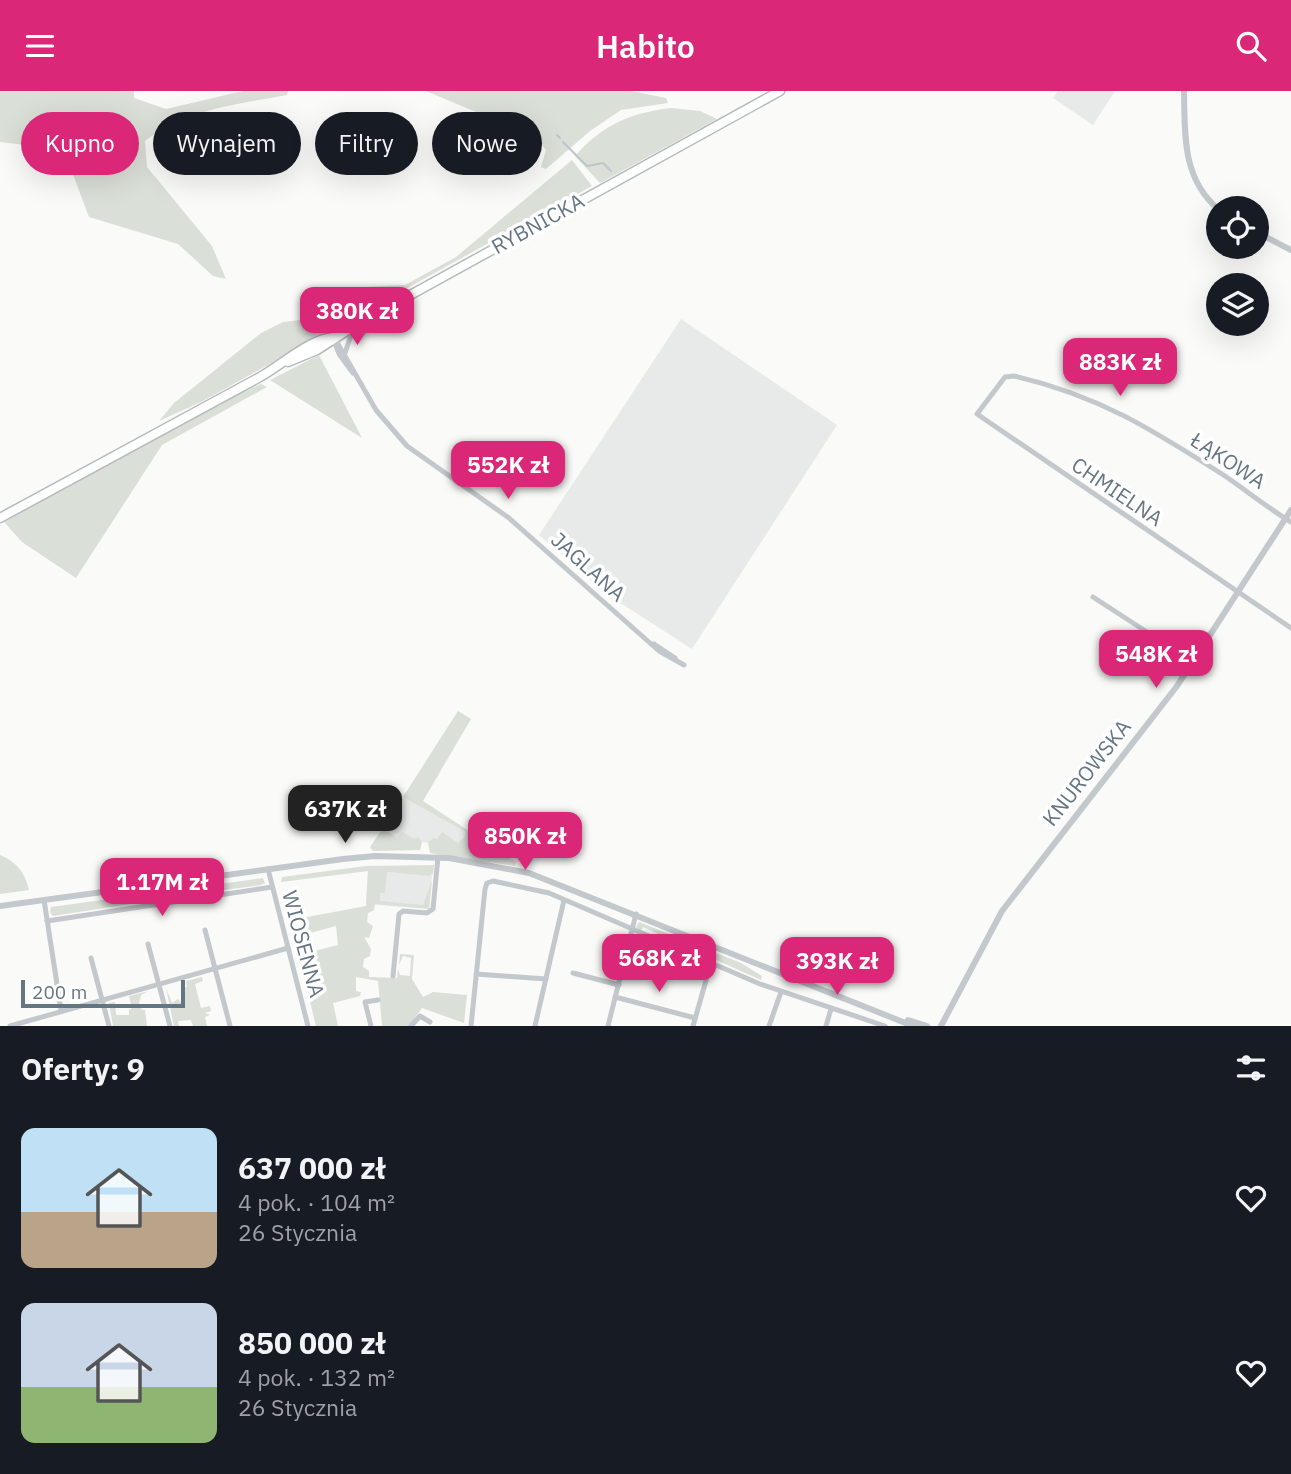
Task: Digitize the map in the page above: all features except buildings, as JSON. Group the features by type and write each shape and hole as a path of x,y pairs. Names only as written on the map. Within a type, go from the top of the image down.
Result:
{"main road":[{"name":"RYBNICKA","path":"288,362 317,350 334,337 780,91"},
{"name":"RYBNICKA","path":"0,518 288,362 318,342 334,337"}],"street":[{"path":"1184,91 1190,169 1206,197"},
{"path":"1269,239 1291,250"},
{"path":"317,350 342,353 356,325"},
{"name":"JAGLANA","path":"334,337 384,421 412,451 509,518 648,641 684,665"},
{"name":"ŁĄKOWA","path":"979,417 978,412 1005,377 1014,376 1070,390 1119,411 1226,477 1288,520"},
{"name":"CHMIELNA","path":"979,417 1291,628"},
{"name":"KNUROWSKA","path":"941,1026 1007,904 1193,662 1288,520 1291,510"},
{"path":"1093,597 1193,662"},
{"path":"0,906 375,856 438,857 529,873 896,1017 927,1026 938,1023 951,1007"},
{"path":"393,976 399,914 403,911 432,911 438,857"},
{"name":"WIOSENNA","path":"268,869 308,1026"},
{"path":"471,1026 487,883 493,881 526,886 564,900 781,992 885,1026"},
{"path":"47,921 272,887"},
{"path":"44,900 61,1010"},
{"path":"535,1026 564,900"},
{"path":"608,1026 636,914"},
{"path":"205,930 230,1026"},
{"path":"148,944 170,1026"},
{"path":"9,1026 288,948"},
{"path":"91,958 109,1026"},
{"path":"693,1026 711,963"},
{"path":"573,973 619,985"},
{"path":"476,974 547,979"},
{"path":"769,1026 781,992"},
{"path":"615,997 695,1018"},
{"path":"371,1026 365,1002 378,1000"},
{"path":"825,1026 831,1009"},
{"path":"411,1026 420,1016 429,1021"},
{"path":"896,1017 913,1026"}],"shaded area":[{"path":"0,91 134,91 134,98 166,109 243,91 288,91 287,95 204,112 153,112 153,136 145,141 147,167 212,246 226,279 213,276 178,244 89,217 73,175 139,175 139,112 21,112 21,144 0,142"},
{"path":"426,91 631,91 666,98 668,103 621,110 590,131 546,169 542,167 546,150 542,145 542,112 476,112"},
{"path":"1058,91 1115,91 1093,125 1053,98"},
{"path":"671,108 700,111 717,119 600,183 575,156 596,136 618,122 642,113"},
{"path":"572,160 592,186 201,402 159,421 174,403 261,333 283,322 300,320 364,287 405,285 456,257"},
{"path":"681,319 837,425 692,649 605,593 539,535"},
{"path":"319,355 362,438 270,380"},
{"path":"261,384 267,387 162,445 76,578 22,542 4,522 197,414"},
{"path":"458,711 471,719 423,801 516,862 515,866 430,853 428,842 437,839 442,832 458,843 465,837 466,832 403,797"},
{"path":"407,791 500,851 378,837"},
{"path":"383,828 397,838 402,832 414,839 418,837 422,842 420,850 373,851 370,847"},
{"path":"0,855 19,869 29,890 0,894"},
{"path":"434,865 433,874 430,876 387,872 385,893 380,893 380,901 423,905 432,881 429,909 375,904 374,910 368,913 367,922 373,926 369,938 364,937 371,949 370,956 364,959 363,967 369,971 369,977 397,978 398,969 400,975 410,976 411,958 403,956 399,965 400,954 414,955 412,979 423,997 433,992 467,995 464,1023 422,1008 409,1026 382,1026 378,981 356,977 356,991 361,992 360,996 333,1003 338,1026 316,1026 306,985 315,983 307,953 338,945 336,926 306,934 302,918 366,906 368,871 281,882 282,877 366,866"},
{"path":"368,870 432,876 429,909 366,904"},
{"path":"263,878 265,883 261,885 173,897 185,889"},
{"path":"132,896 143,902 53,916 50,912 51,907"},
{"path":"639,922 741,963 762,976 761,980 643,927 641,931 636,927"},
{"path":"202,977 203,981 195,984 201,1008 210,1006 211,1011 205,1013 210,1015 205,1017 207,1026 193,1026 191,1020 178,1021 179,1026 174,1026 166,988 172,1003 178,999 180,1002 185,1001 182,988 187,987 186,981"},
{"path":"149,991 141,995 139,1003 142,1010 145,1010 147,1026 113,1026 109,1003 115,1002 116,1015 129,1015 132,1008 129,996"}],"waterway":[{"path":"557,135 560,138"},
{"path":"563,142 587,166 603,163 611,171"}]}
